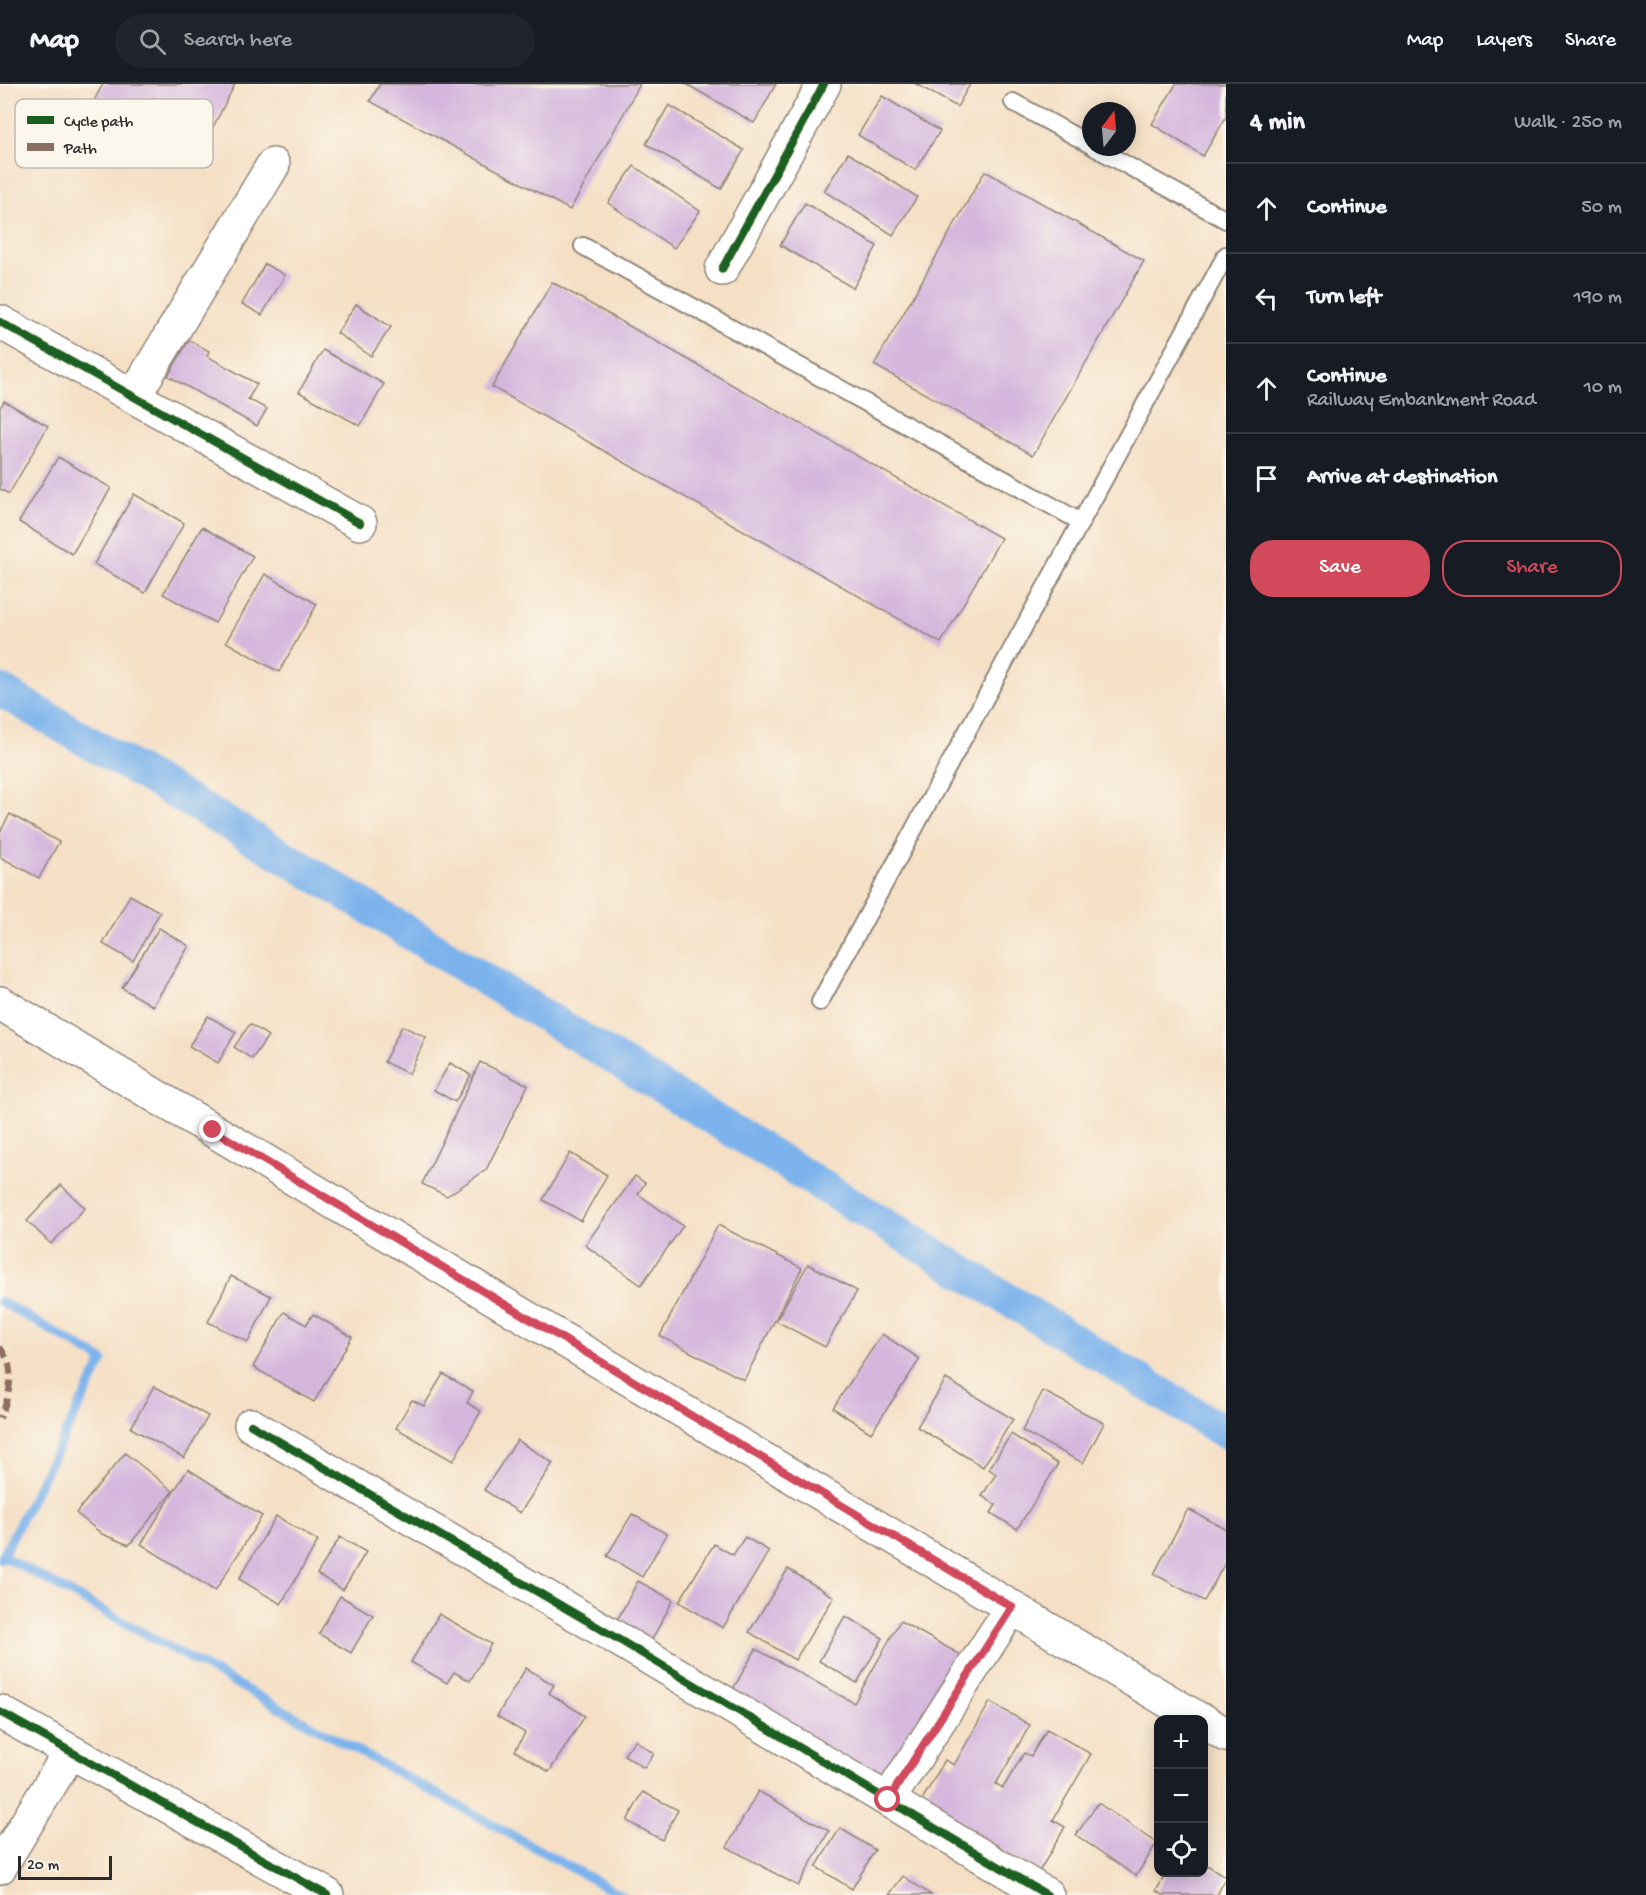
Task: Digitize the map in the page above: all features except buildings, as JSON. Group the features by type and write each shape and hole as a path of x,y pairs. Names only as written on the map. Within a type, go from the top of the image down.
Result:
{"street":[{"path":"722,269 824,84"},
{"path":"134,396 273,165"},
{"path":"0,322 360,523"},
{"path":"0,1003 1194,1715"},
{"path":"250,1425 596,1626 1047,1895"},
{"path":"888,1800 1012,1607"},
{"path":"0,1712 327,1895"},
{"path":"1208,1724 1226,1735"},
{"path":"0,1868 70,1752"}],"lane":[{"path":"1013,102 1082,140"},
{"path":"1110,156 1226,220"},
{"path":"583,246 1081,522"},
{"path":"820,1002 1226,255"}],"waterway":[{"path":"0,690 295,863 1226,1433"},
{"path":"0,1301 103,1360 1,1559"},
{"path":"3,1556 621,1895"}],"marked path":[{"path":"0,1347 10,1371 10,1385 0,1418"}],"cycle path":[{"path":"722,269 824,84"},
{"path":"0,322 360,523"},
{"path":"251,1425 596,1626 1047,1895"},
{"path":"0,1712 327,1895"}],"route":[{"path":"213,1130 1012,1607 888,1800"}]}
